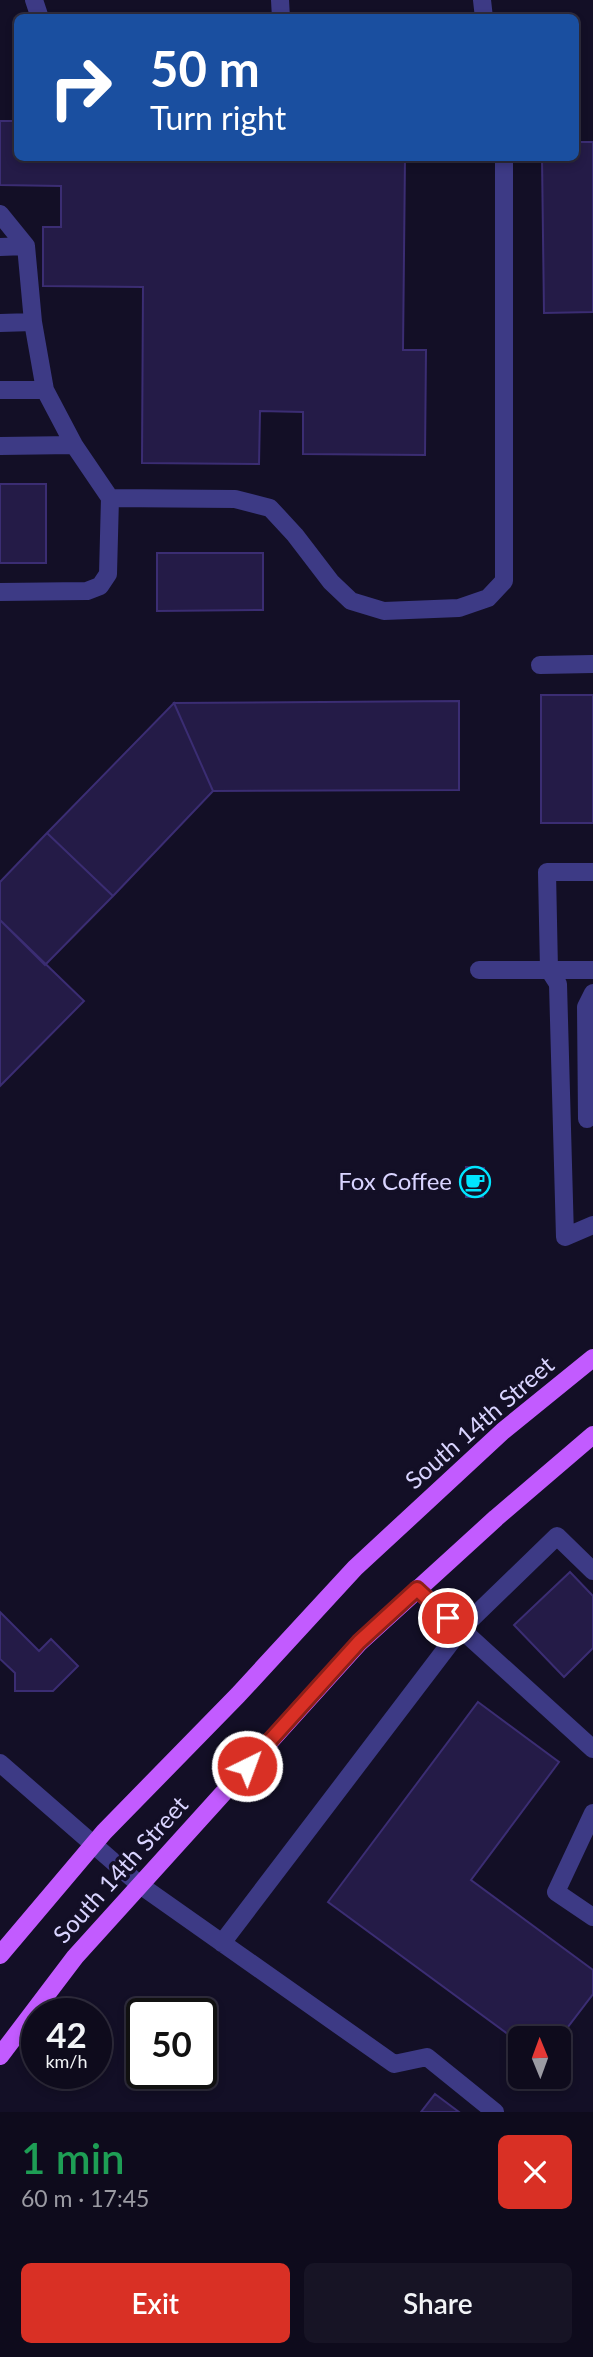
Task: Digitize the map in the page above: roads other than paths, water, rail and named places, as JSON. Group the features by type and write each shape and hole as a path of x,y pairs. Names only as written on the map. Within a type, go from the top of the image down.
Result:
{"main road":[{"name":"South 14th Street","path":"0,1955 93,1846 355,1568 503,1431 593,1358"},
{"name":"South 14th Street","path":"0,2056 75,1957 359,1642 593,1435"}],"lane":[{"path":"110,498 234,499 270,508 295,535 331,582 351,601 384,611 459,608 488,598 505,581 504,161"},
{"path":"0,214 26,246 33,322 45,390 74,445 110,498 108,574 100,586 87,591 0,592"},
{"path":"0,247 26,246"},
{"path":"0,323 33,322"},
{"path":"0,390 45,390"},
{"path":"0,446 74,445"},
{"path":"540,665 593,664"},
{"path":"593,872 547,872 549,970 558,984 565,1237 593,1225"},
{"path":"479,970 593,970"},
{"path":"562,1121 590,1119 586,1007 593,993"},
{"path":"222,1943 461,1629 557,1536 593,1571"},
{"path":"417,1589 593,1749"},
{"path":"0,1763 140,1885 222,1943 394,2064 427,2056 495,2112"},
{"path":"593,1812 588,1837 556,1892 593,1917"}],"place":[{"name":"Fox Coffee","path":"475,1182"}]}
